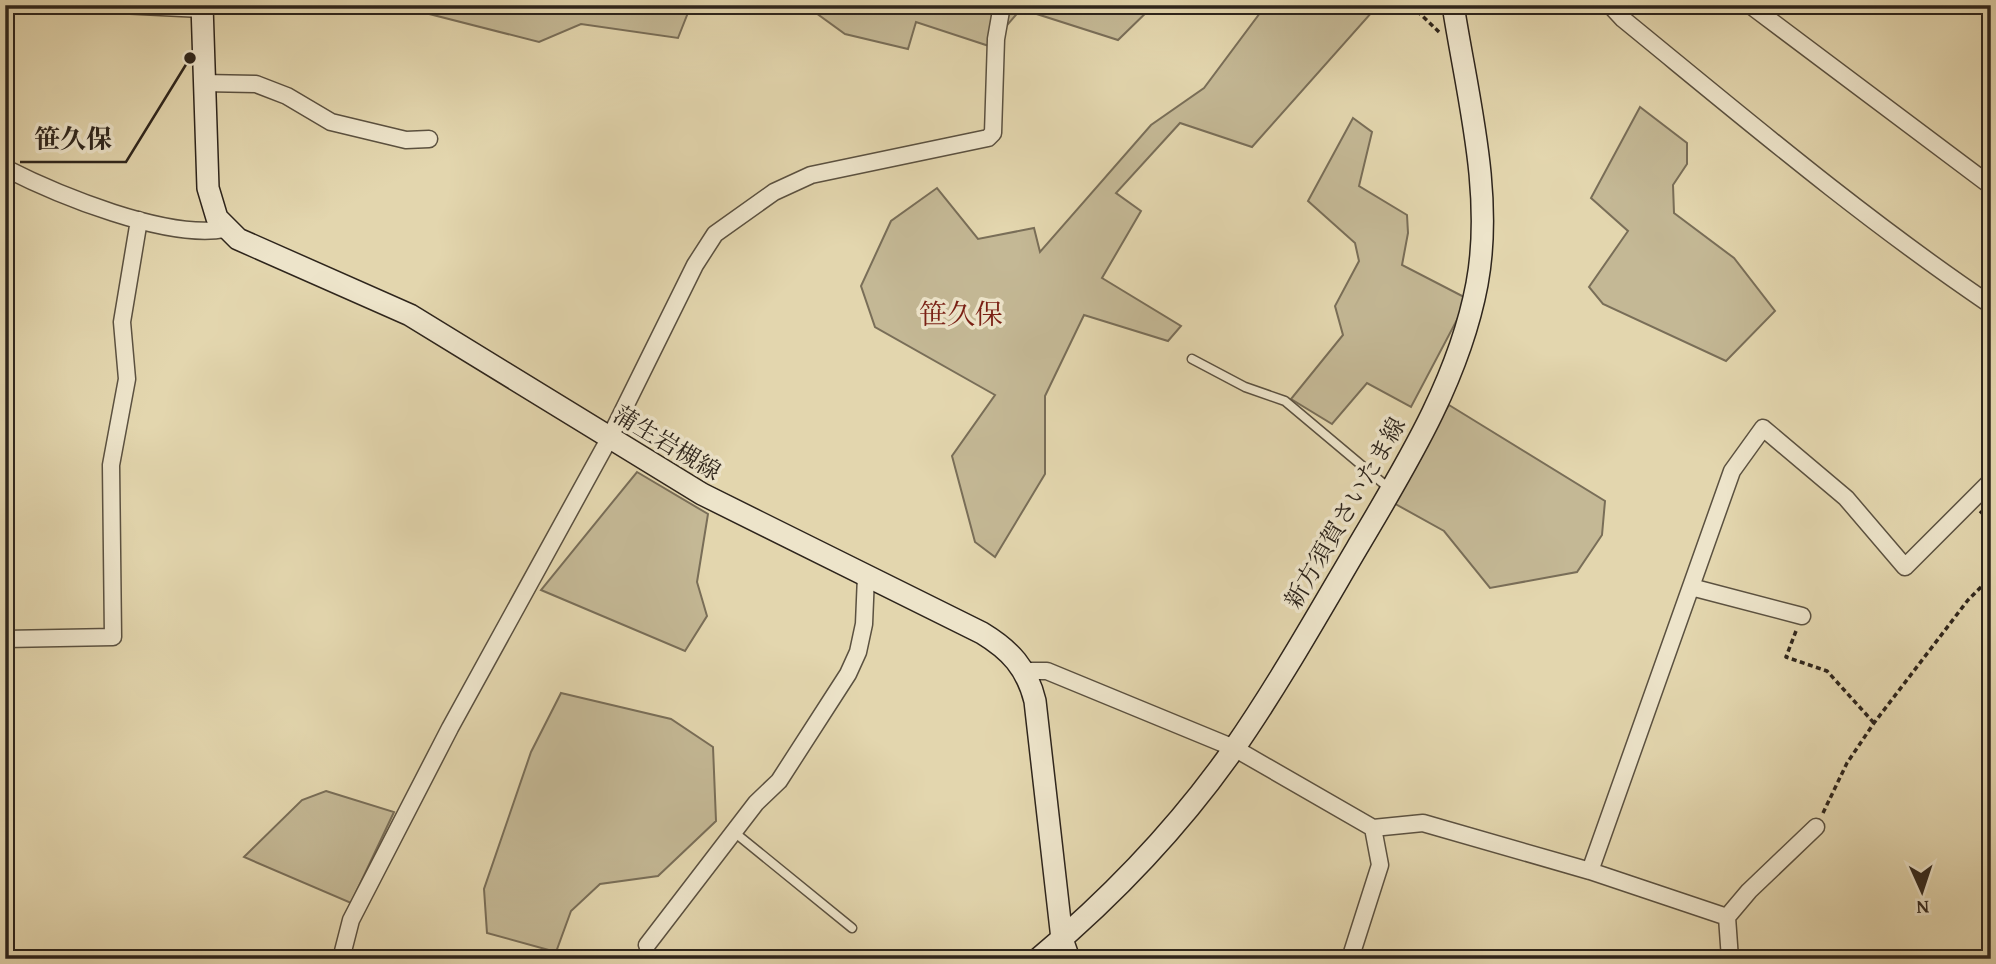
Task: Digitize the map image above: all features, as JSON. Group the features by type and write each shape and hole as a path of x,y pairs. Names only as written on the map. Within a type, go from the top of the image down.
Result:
{"main road":[{"name":"新方須賀さいたま線","path":"1038,959 1066,949 1141,863 1234,748 1391,490 1452,370 1477,283 1482,201 1453,5"},
{"path":"202,7 208,188 211,204 225,229"},
{"name":"蒲生岩槻線","path":"225,229 256,248 370,295 445,334 608,439 702,494 982,633 1015,657 1025,671 1035,701 1066,949"}],"street":[{"path":"120,5 202,7"},
{"path":"341,959 351,920 450,728 608,439 695,265 715,234 743,211 811,175 988,138 993,132 996,39 1002,5"},
{"path":"1611,5 1623,19 1718,97 1936,268 1991,305"},
{"path":"1750,5 1991,186"},
{"path":"203,83 256,85 287,96 331,122 406,140 429,139"},
{"path":"5,169 52,191 139,220 209,232 225,229"},
{"path":"5,639 113,637 111,465 127,379 122,321 139,220"},
{"path":"1590,872 1731,471 1763,428 1846,498 1905,567 1991,481"},
{"path":"647,945 756,803 779,781 848,674 858,652 864,624 866,576"},
{"path":"1691,587 1801,616"},
{"path":"1025,671 1047,671 1234,748 1373,828 1423,824 1590,872 1727,917"},
{"path":"1730,959 1727,917 1749,891 1816,827"},
{"path":"1350,959 1380,865 1373,828"}],"lane":[{"path":"1192,359 1245,387 1285,401 1391,490"},
{"path":"734,832 852,928"}],"path":[{"path":"1411,5 1460,54"},
{"path":"1816,827 1847,762 1874,723 1968,600 1991,577"},
{"path":"1801,616 1786,657 1827,671 1874,723"}],"shaded area":[{"path":"394,5 691,5 678,38 581,24 539,42"},
{"path":"805,5 1154,5 1118,40 1021,9 989,46 916,22 908,49 845,34"},
{"path":"1266,5 1372,5 1373,11 1252,147 1180,123 1116,193 1141,211 1102,278 1181,326 1168,341 1084,315 1045,396 1045,474 995,557 975,542 952,456 995,395 875,327 861,286 891,221 937,188 978,239 1034,228 1040,252 1151,125 1204,88"},
{"path":"1640,107 1687,143 1687,164 1673,185 1674,213 1734,258 1775,311 1726,361 1603,304 1589,287 1628,231 1591,198"},
{"path":"1353,118 1372,132 1359,186 1407,215 1408,233 1402,265 1468,299 1411,407 1367,383 1332,424 1291,399 1343,335 1335,306 1359,261 1355,243 1308,201"},
{"path":"1449,405 1605,501 1602,535 1577,572 1490,588 1444,531 1390,501"},
{"path":"637,472 708,514 697,582 707,616 685,651 541,590"},
{"path":"561,693 671,719 713,747 716,821 658,876 600,884 571,911 556,952 487,933 484,889 531,752"},
{"path":"326,791 394,812 351,903 244,857 302,800"}],"place":[{"name":"笹久保","path":"190,58"}],"district":[{"name":"笹久保","path":"961,314"}]}
